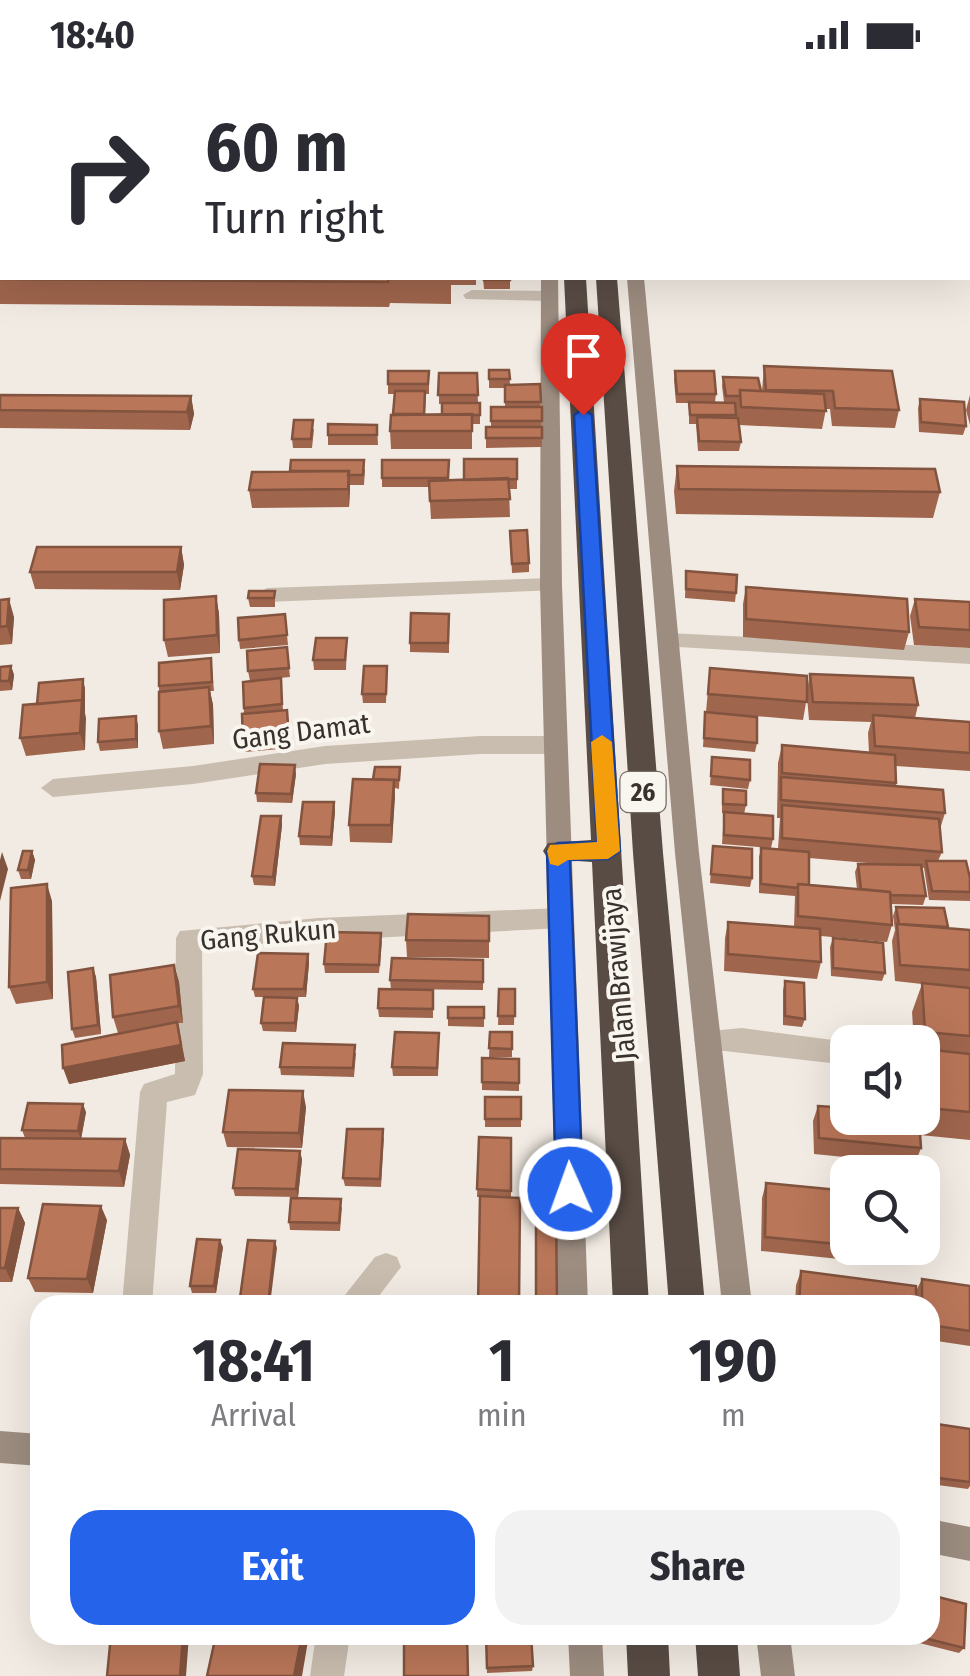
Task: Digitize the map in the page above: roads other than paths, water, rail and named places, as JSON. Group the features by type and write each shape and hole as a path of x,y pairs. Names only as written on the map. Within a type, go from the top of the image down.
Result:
{"highway":[{"name":"Jalan Brawijaya","path":"575,280 630,1295"},
{"name":"Jalan Brawijaya","path":"606,280 648,853 686,1295"},
{"path":"558,851 608,851"},
{"path":"648,1645 650,1676"},
{"path":"717,1645 720,1676"}],"street":[{"path":"635,280 736,1295"},
{"path":"472,295 550,287 552,585 573,1295"},
{"path":"267,595 552,585"},
{"path":"668,641 970,656"},
{"name":"Gang Damat","path":"53,788 192,775 325,755 556,745"},
{"name":"Gang Rukun","path":"138,1295 154,1092 185,1087 190,1074 189,938 319,928 561,918"},
{"path":"708,1040 742,1039 830,1051"},
{"path":"361,1295 386,1267"},
{"path":"0,1447 30,1449"},
{"path":"940,1538 970,1544"},
{"path":"327,1676 332,1645"},
{"path":"585,1645 586,1676"},
{"path":"774,1645 778,1676"}]}
